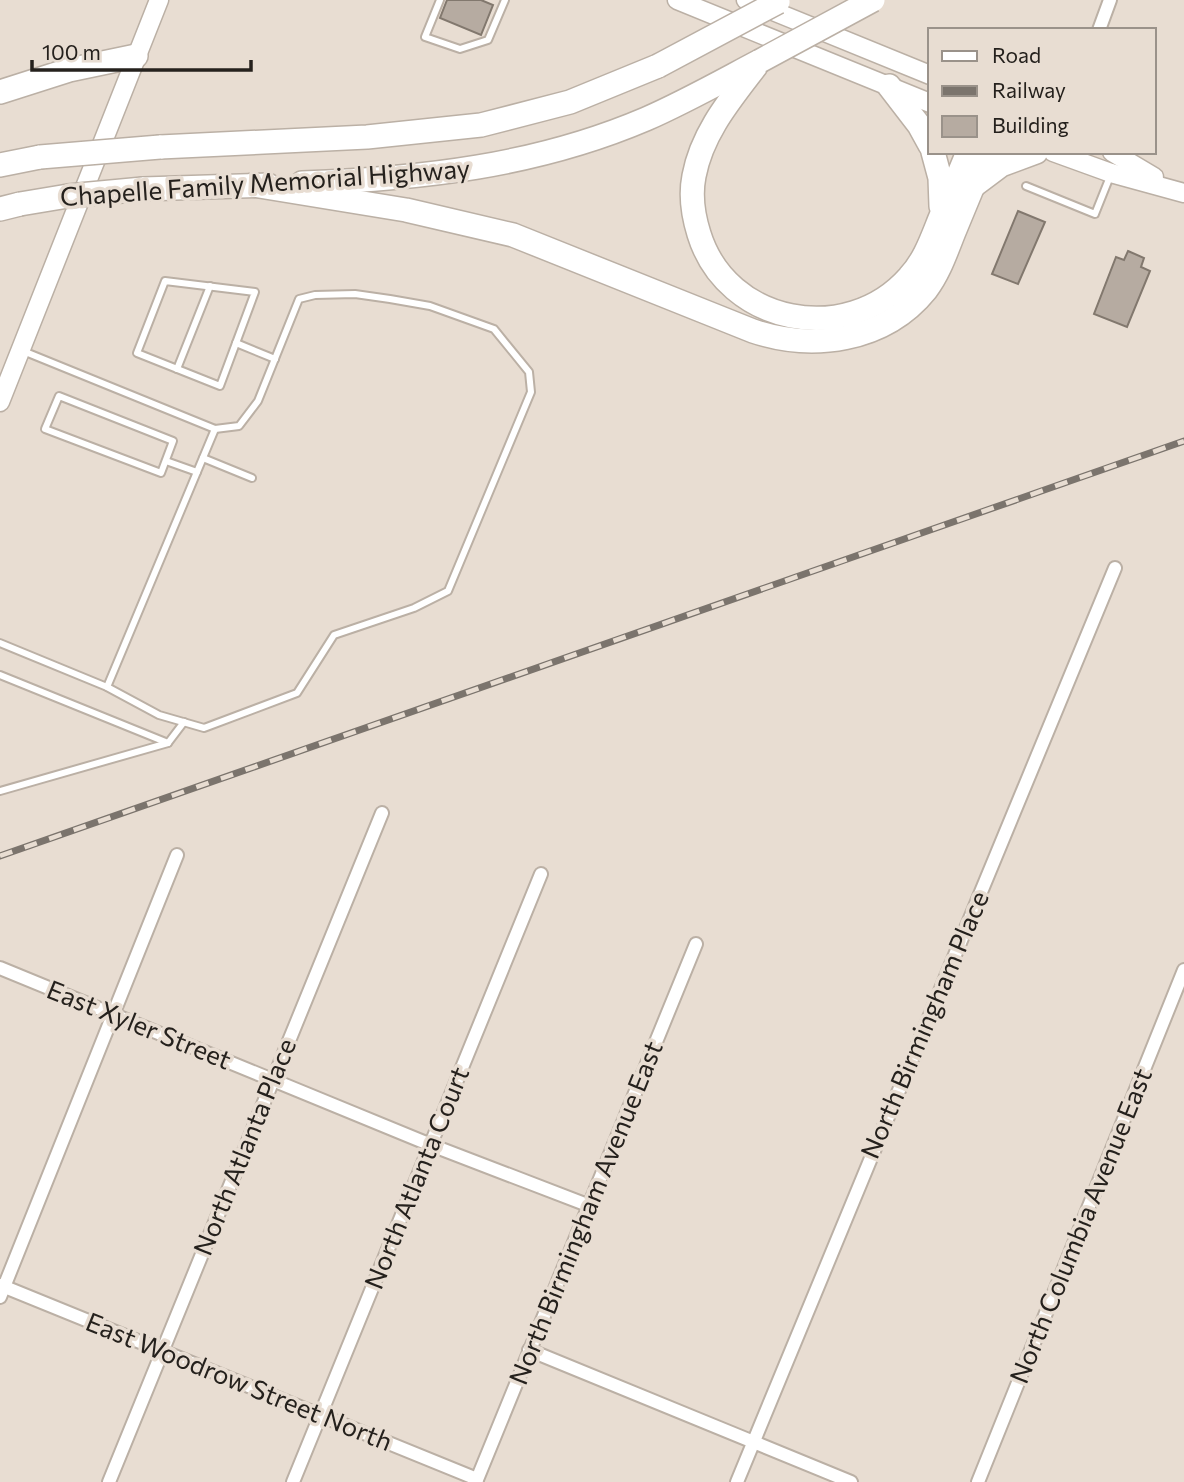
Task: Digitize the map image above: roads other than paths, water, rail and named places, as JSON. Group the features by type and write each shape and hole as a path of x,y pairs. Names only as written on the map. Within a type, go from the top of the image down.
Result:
{"highway":[{"name":"Chapelle Family Memorial Highway","path":"10,206 68,196 143,189 409,177 492,165 610,133 721,94 760,61 873,0"},
{"name":"Chapelle Family Memorial Highway","path":"0,165 40,157 160,147 367,137 481,125 570,102 659,66 781,1"},
{"path":"0,92 69,70 136,56"},
{"path":"889,86 928,141"},
{"path":"721,94 697,162 692,185 693,209 700,239 714,266 738,292 758,305 781,314 822,320 848,316 887,298 911,276 928,249 967,154"},
{"path":"934,154 940,178 941,216"},
{"path":"253,185 407,210 513,235 753,331 806,342 836,340 870,330 901,313 918,299 940,266 986,154"},
{"path":"973,186 1002,165 1031,154"}],"main road":[{"path":"0,402 159,0"},
{"path":"677,0 928,102"},
{"path":"746,0 928,74"},
{"path":"1059,154 1111,173 1178,190"},
{"path":"1115,154 1178,190"}],"street":[{"path":"1100,28 1110,0"},
{"name":"North Birmingham Place","path":"737,1482 1115,568"},
{"name":"North Atlanta Place","path":"109,1482 382,813"},
{"path":"1,1290 177,855"},
{"name":"North Atlanta Court","path":"293,1482 541,874"},
{"name":"North Birmingham Avenue East","path":"477,1480 696,944"},
{"name":"East Xyler Street","path":"0,968 590,1206"},
{"name":"North Columbia Avenue East","path":"978,1482 1184,970"},
{"name":"East Woodrow Street North","path":"1,1290 321,1414 477,1480"},
{"path":"529,1350 851,1482"}],"lane":[{"path":"440,0 425,37 460,49 488,40 505,0"},
{"path":"1026,186 1094,214 1111,173"},
{"path":"166,281 255,292 236,343 220,386 137,353 166,281"},
{"path":"177,369 210,286"},
{"path":"0,643 107,687 159,715 204,728 297,693 334,635 415,607 448,591 531,392 529,372 494,329 430,306 355,294 315,295 299,299 258,401 239,426 215,429 21,350"},
{"path":"236,343 275,359"},
{"path":"59,396 173,441 166,461 160,473 45,429 59,396"},
{"path":"107,687 215,429"},
{"path":"203,458 252,478"},
{"path":"166,461 197,472"},
{"path":"0,675 168,743"},
{"path":"0,791 168,743 184,722"}],"railway":[{"path":"0,856 1184,441"}]}
